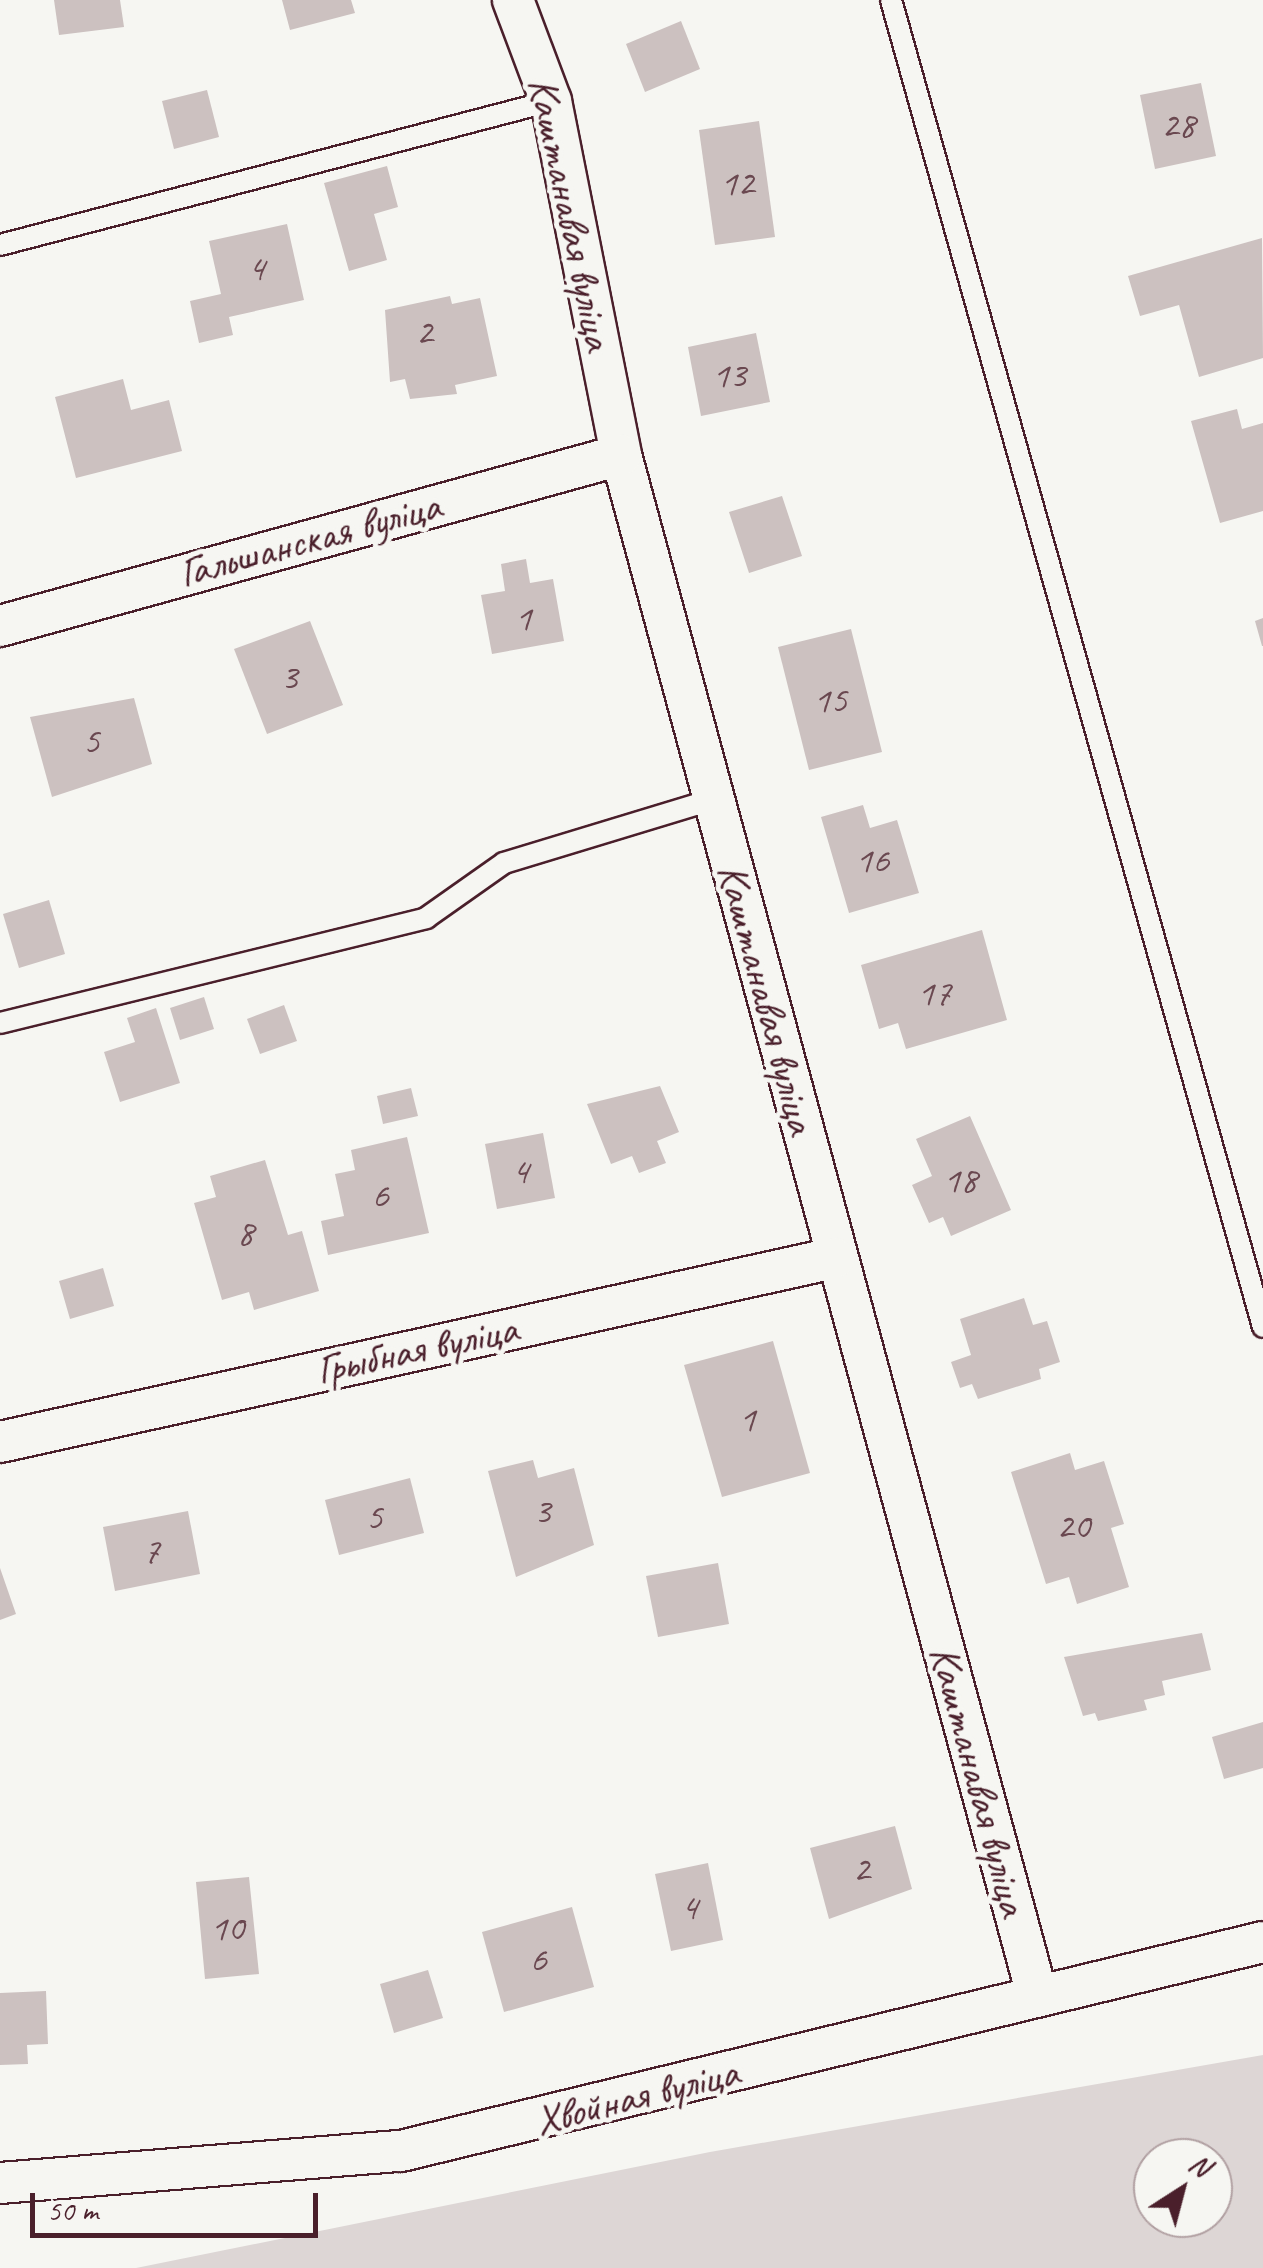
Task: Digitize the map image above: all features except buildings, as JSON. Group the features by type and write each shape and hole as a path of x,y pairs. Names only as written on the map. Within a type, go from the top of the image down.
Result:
{"street":[{"name":"Каштанавая вуліца","path":"513,0 552,101 621,454 834,1258 1036,1996"},
{"name":"Гальшанская вуліца","path":"0,626 621,454"},
{"name":"Грыбная вуліца","path":"0,1442 834,1258"},
{"name":"Хвойная вуліца","path":"0,2183 401,2150 1263,1942"}],"lane":[{"path":"891,0 1263,1327"},
{"path":"0,245 552,101"},
{"path":"0,1023 426,918 504,863 714,799"}],"shaded area":[{"path":"1263,2055 1263,2268 136,2268 710,2152"}]}
